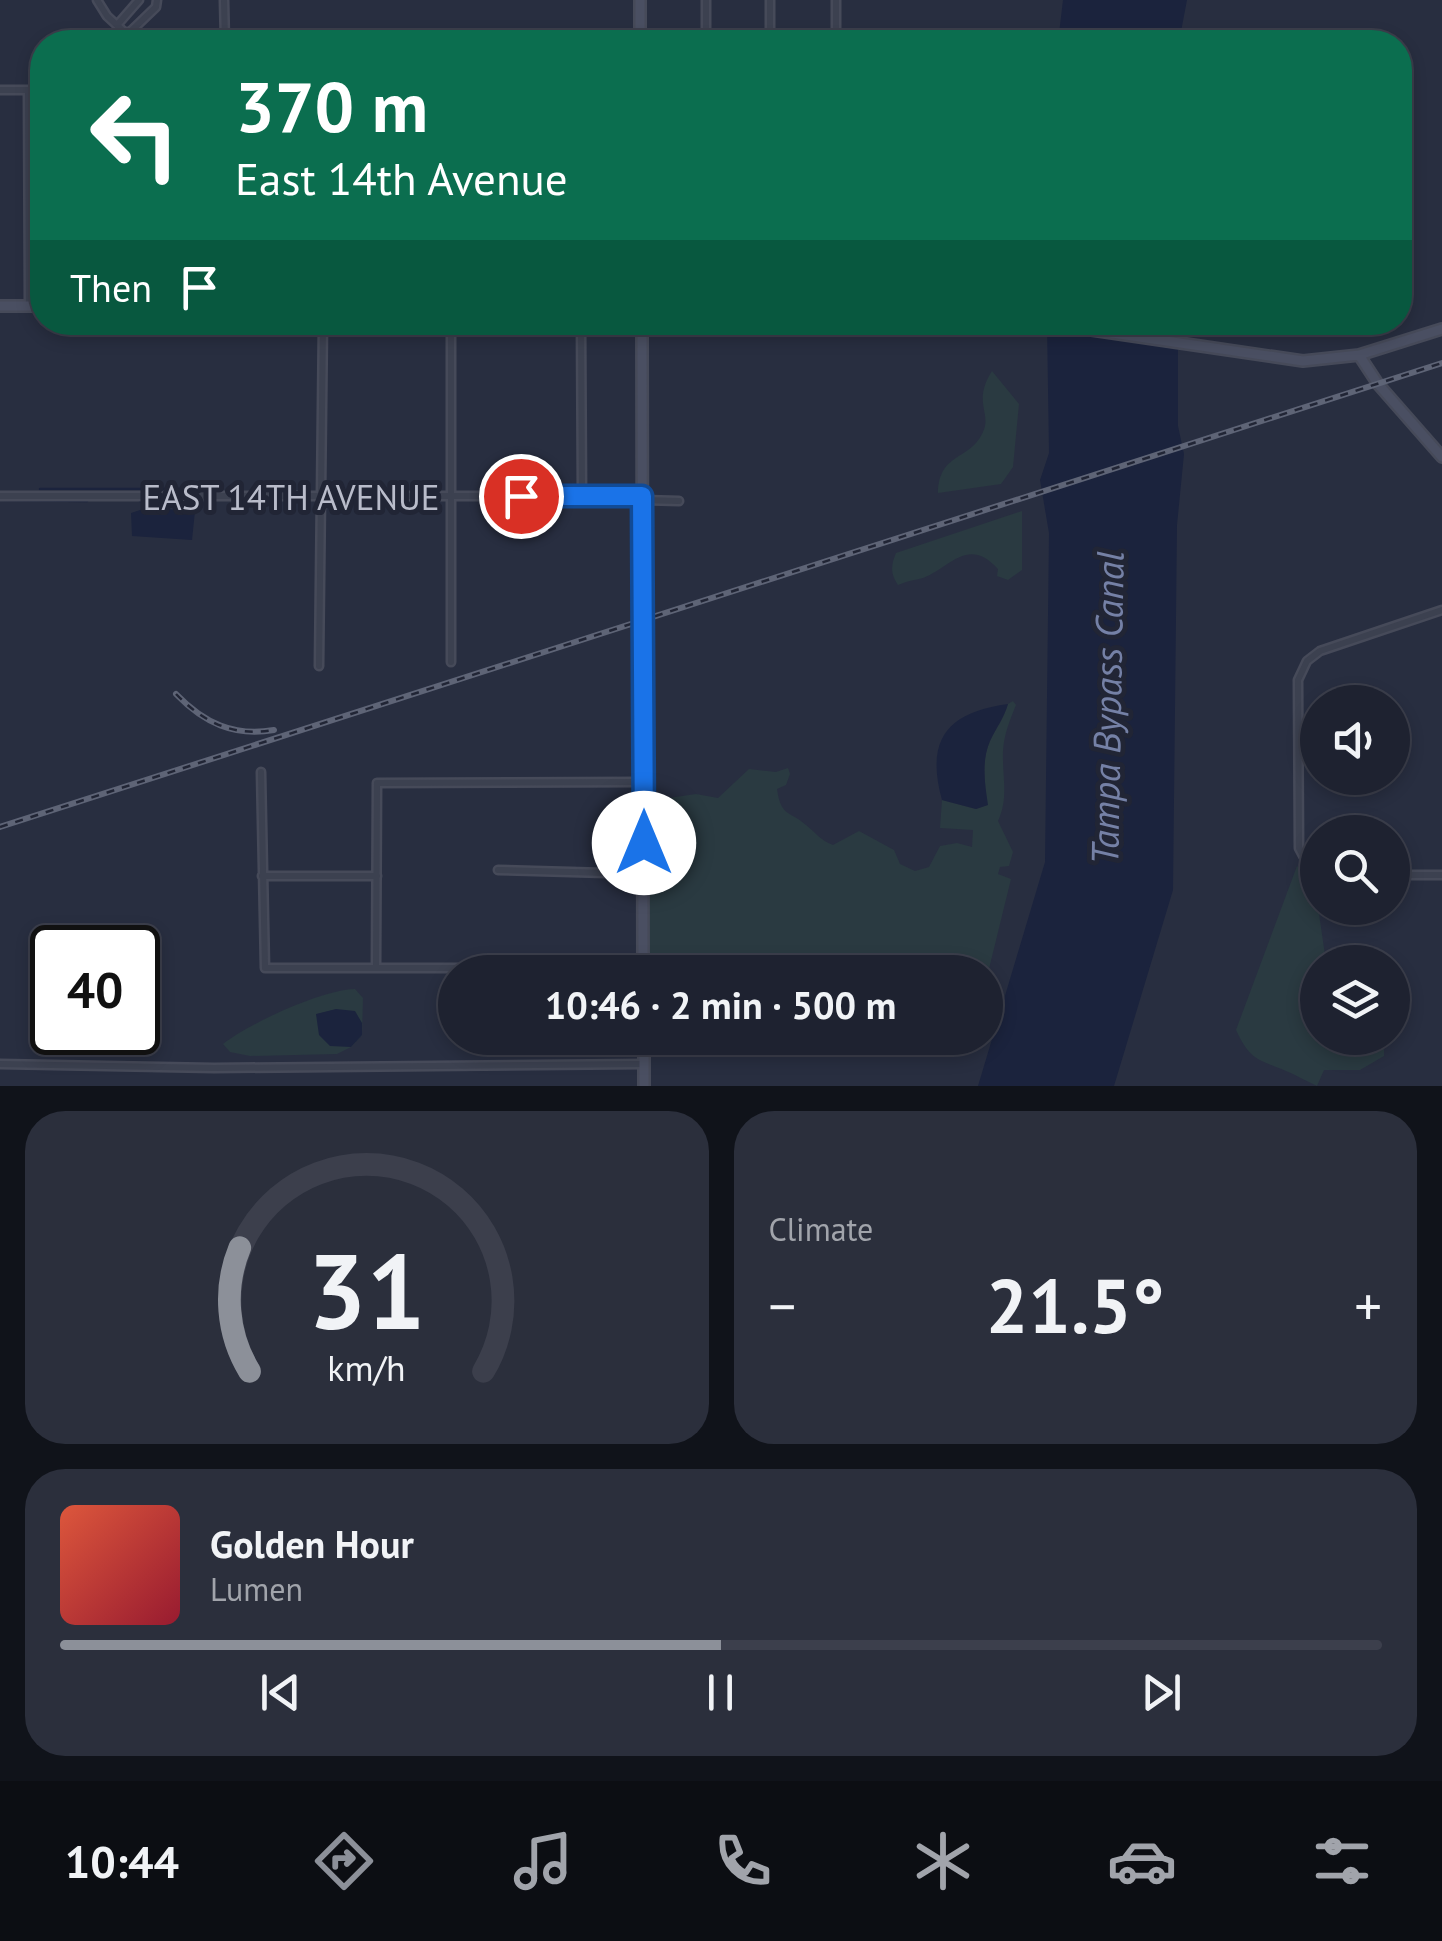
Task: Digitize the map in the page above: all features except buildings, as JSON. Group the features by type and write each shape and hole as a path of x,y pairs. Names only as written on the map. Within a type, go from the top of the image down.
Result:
{"street":[{"path":"97,0 120,30"},
{"path":"120,30 118,24 140,0"},
{"path":"132,30 156,7 157,0"},
{"path":"224,0 225,30"},
{"path":"640,0 640,30"},
{"path":"706,0 706,30"},
{"path":"770,0 770,30"},
{"path":"836,0 836,30"},
{"path":"0,90 28,90 29,306 0,306"},
{"path":"1126,335 1303,361 1359,356 1442,329"},
{"path":"319,666 322,335"},
{"path":"451,335 451,662"},
{"path":"581,335 582,496"},
{"path":"642,335 643,955"},
{"path":"1359,356 1378,384 1442,457"},
{"name":"EAST 14TH AVENUE","path":"0,496 582,496 679,501"},
{"path":"1300,850 1298,680 1306,661 1320,651 1442,610"},
{"path":"260,772 265,968 438,968"},
{"path":"376,968 377,783 644,782"},
{"path":"498,870 644,874"},
{"path":"1410,875 1442,875"},
{"path":"262,876 377,876"},
{"path":"644,1055 644,1086"},
{"path":"0,1064 218,1068 644,1064"}],"shaded area":[{"path":"992,371 1019,404 1013,467 1001,484 938,493 949,463 971,448 983,432 983,391"},
{"path":"1022,511 1022,570 1008,580 997,576 998,569 987,559 968,554 923,578 898,585 895,581 892,569 896,553"},
{"path":"1013,701 1016,705 1004,745 1004,795 998,821 1013,852 1009,866 1000,867 998,874 1011,879 992,955 649,955 648,790 662,799 696,794 718,798 749,769 776,772 788,768 786,785 777,789 787,812 833,845 859,831 894,850 900,864 915,871 929,867 940,846 957,843 972,847 973,830 940,828 942,800 976,809 987,805 985,756 1008,704"},
{"path":"1297,866 1300,925 1321,925 1324,945 1300,945 1300,1055 1384,1056 1360,1070 1324,1070 1317,1086 1255,1057 1236,1030"},
{"path":"355,989 363,998 362,1035 337,1054 250,1056 230,1052 223,1044 286,1009"}],"water":[{"path":"1063,0 1187,0 1181,30 1059,30"},
{"name":"Tampa Bypass Canal","path":"1047,335 1178,335 1178,426 1184,454 1177,525 1173,890 1114,1086 978,1086 987,1055 1003,1055 1003,1002 1045,862 1049,533 1040,480 1049,453"},
{"path":"146,508 195,511 192,540 132,536 131,513"},
{"path":"1008,704 985,757 988,805 976,809 942,800 937,760 946,732 970,714"},
{"path":"336,1009 355,1011 362,1023 362,1035 351,1047 330,1046 319,1035 316,1014"}],"waterway":[{"path":"40,489 222,489"},
{"path":"0,500 87,501"},
{"path":"140,501 194,501"}],"railway":[{"path":"0,827 1442,363"},
{"path":"176,694 220,726 259,732 274,730"}],"route":[{"path":"521,496 642,496 644,843"}]}
